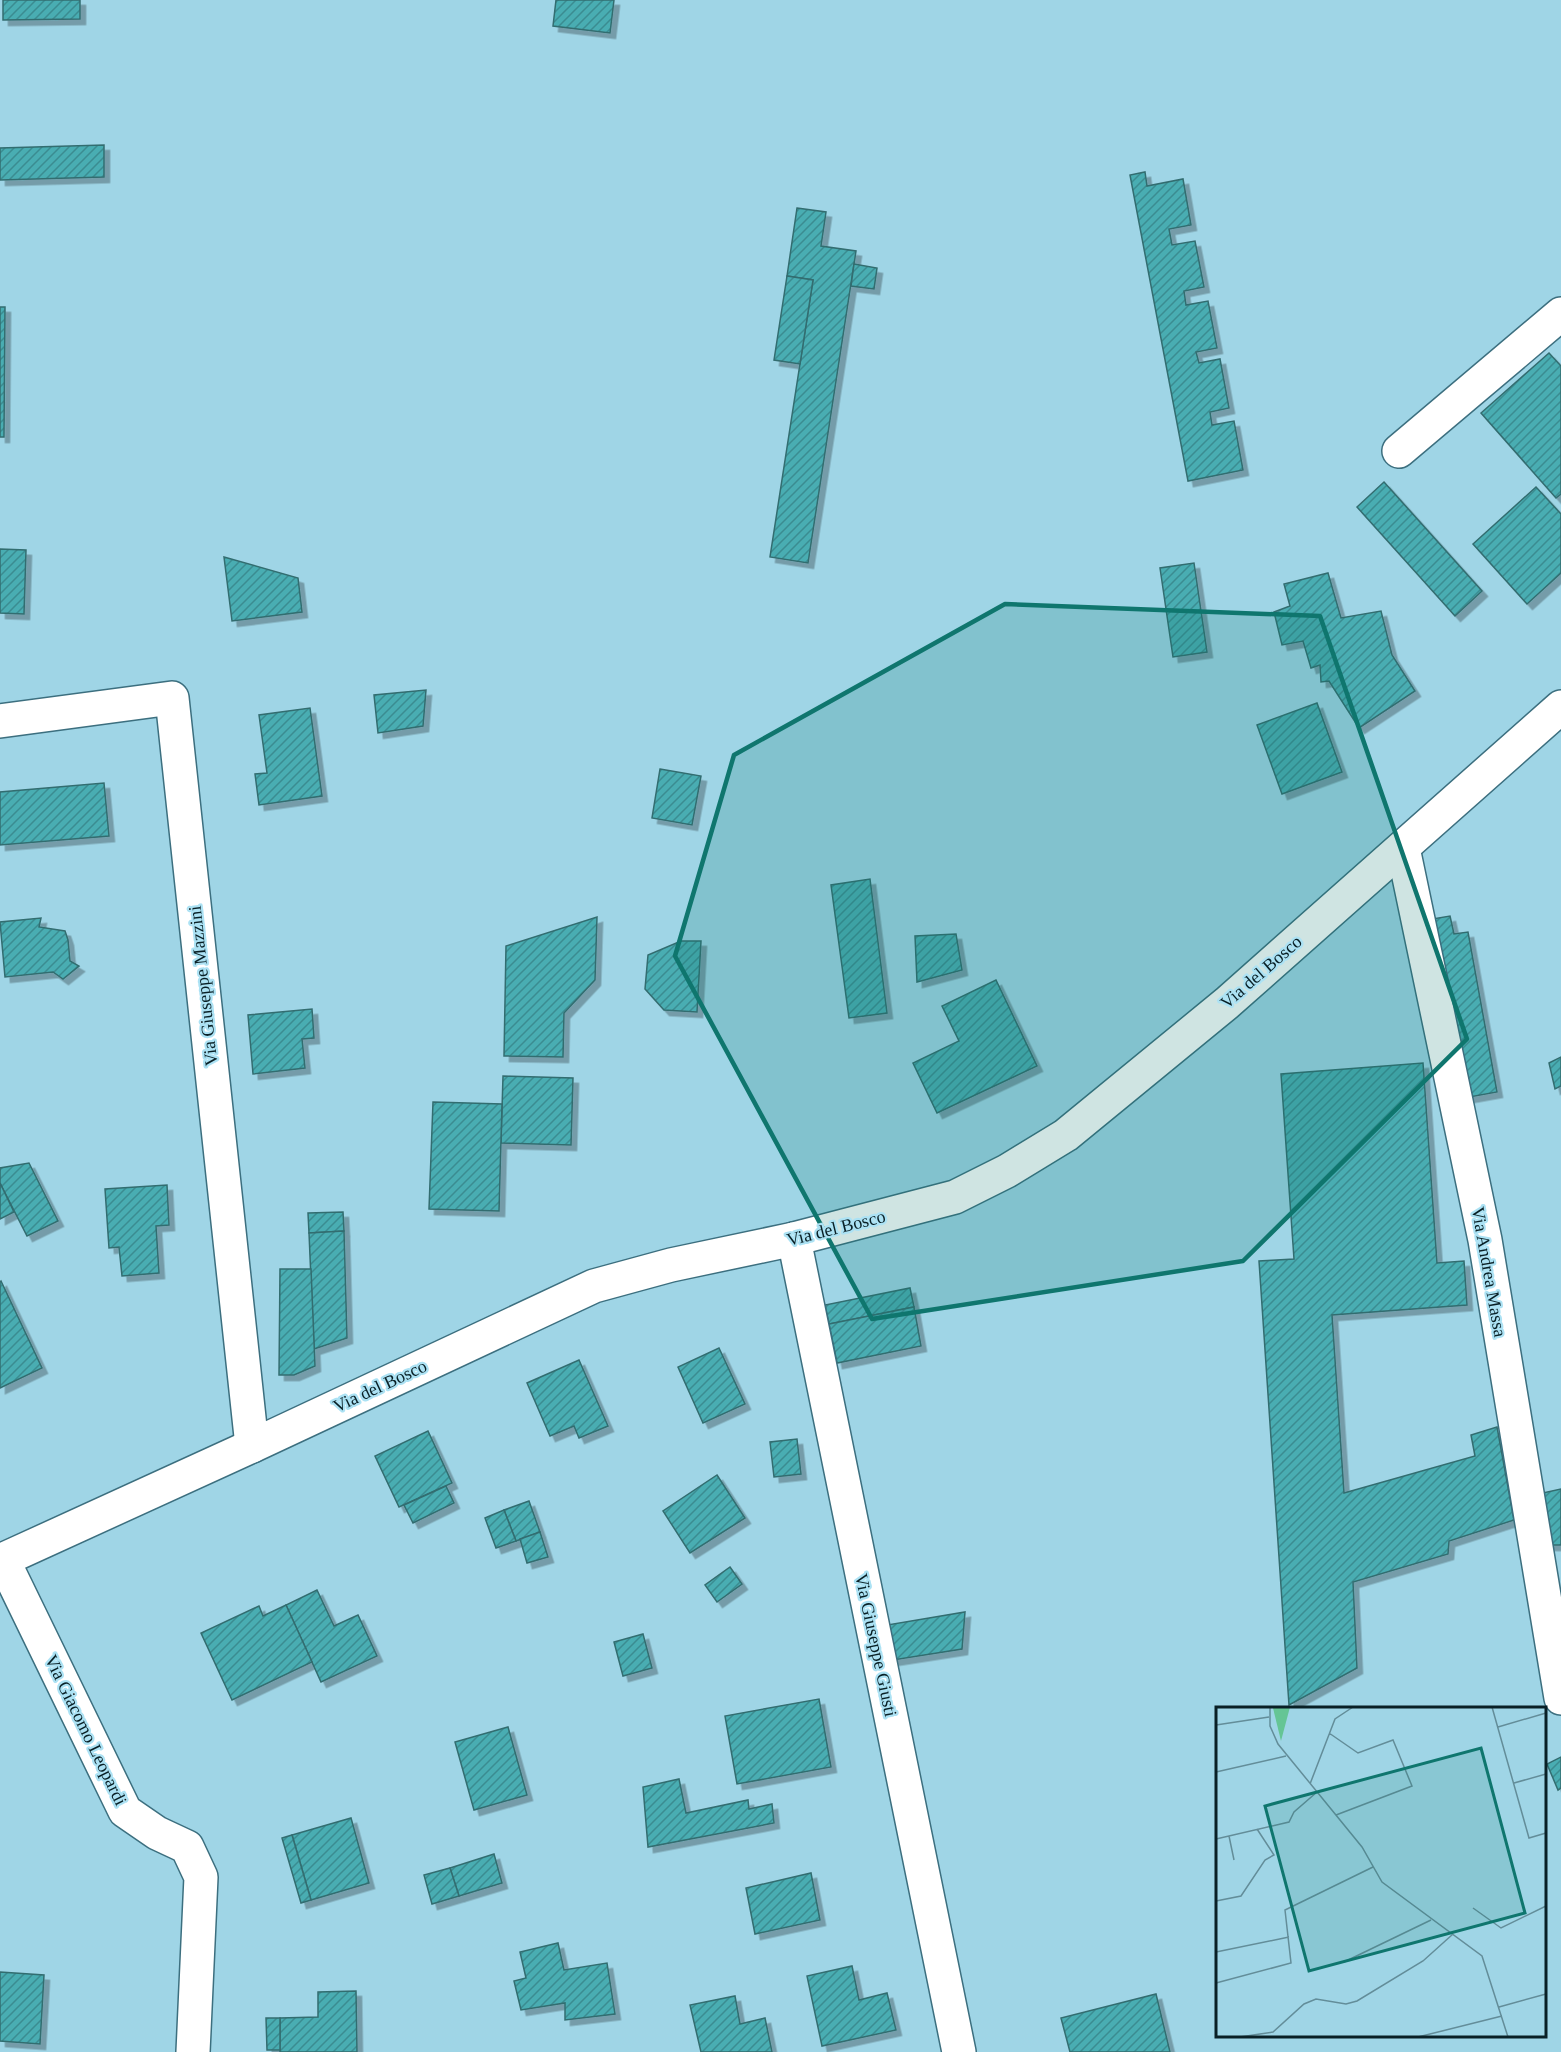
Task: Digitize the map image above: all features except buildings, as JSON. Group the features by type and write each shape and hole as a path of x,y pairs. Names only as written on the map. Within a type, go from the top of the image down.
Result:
{"street":[{"path":"1399,451 1561,314"},
{"name":"Via Giuseppe Mazzini","path":"0,721 172,698 252,1446"},
{"name":"Via del Bosco","path":"2,1561 594,1286 671,1265 794,1239 955,1197 1007,1171 1066,1135 1227,1003 1561,708"},
{"name":"Via Andrea Massa","path":"1403,848 1485,1240 1561,1698"},
{"name":"Via Giuseppe Giusti","path":"794,1239 959,2052"},
{"name":"Via Giacomo Leopardi","path":"2,1561 124,1811 157,1833 187,1847 201,1877 193,2052"}],"highlighted area":[{"path":"1005,604 1320,616 1467,1039 1243,1261 872,1319 675,956 734,755"}]}
